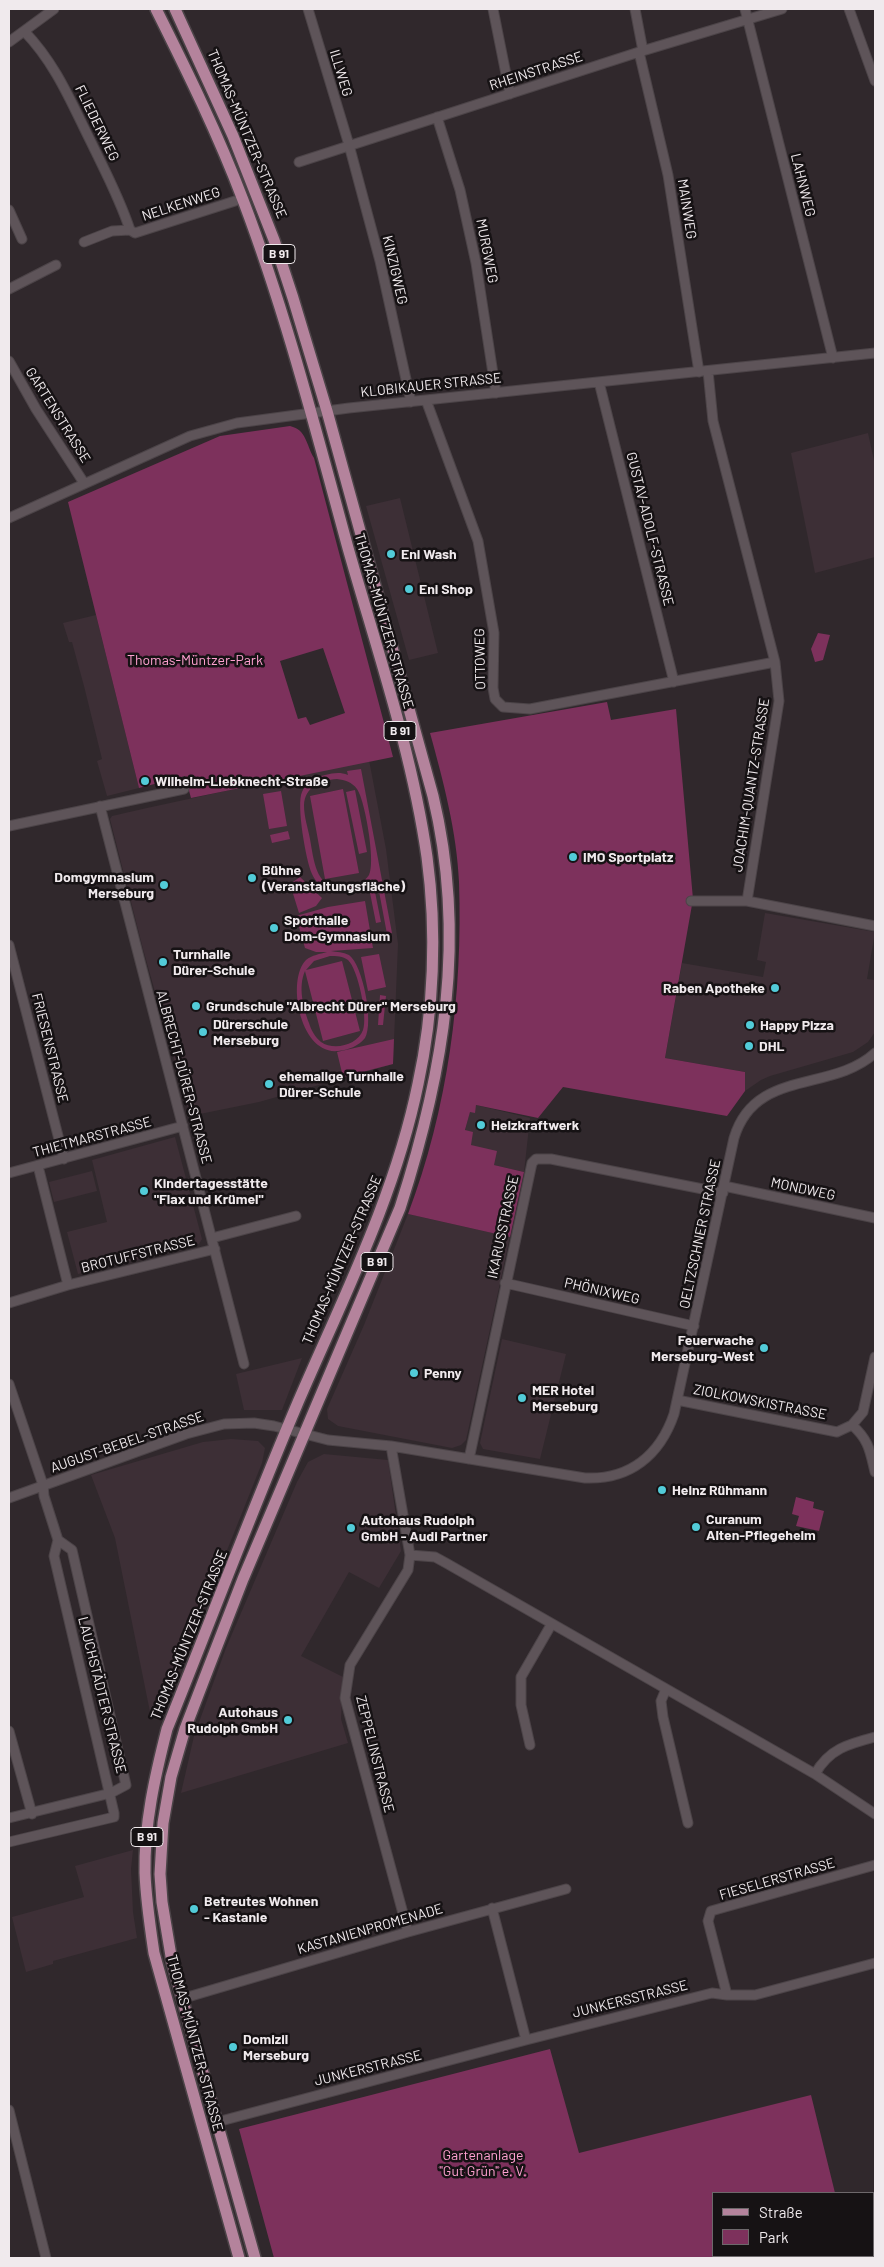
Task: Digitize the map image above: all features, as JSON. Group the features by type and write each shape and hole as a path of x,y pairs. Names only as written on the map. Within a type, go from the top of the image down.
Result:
{"main road":[{"name":"THOMAS-MÜNTZER-STRASSE","path":"156,9 200,96 242,199 264,260 311,414 399,728 416,800 427,858 432,939 428,1024 418,1086 384,1203 287,1429 167,1729 156,1772 147,1831 145,1872 154,1953 239,2258"},
{"name":"THOMAS-MÜNTZER-STRASSE","path":"175,9 219,101 256,192 293,298 327,411 415,725 440,826 447,893 449,940 444,1026 434,1085 419,1149 400,1208 240,1587 186,1729 171,1777 164,1823 160,1874 167,1932 182,1999 255,2258"}],"street":[{"path":"9,42 54,9"},
{"name":"ILLWEG","path":"308,9 349,146"},
{"path":"493,9 510,94"},
{"name":"MAINWEG","path":"635,9 641,52 668,175 703,371"},
{"name":"LAHNWEG","path":"745,9 832,358"},
{"name":"RHEINSTRASSE","path":"299,162 641,52 782,9"},
{"path":"849,9 875,81"},
{"name":"FLIEDERWEG","path":"24,31 42,50 56,71 117,194 133,231"},
{"name":"MURGWEG","path":"437,118 460,190 476,263 496,393"},
{"name":"KINZIGWEG","path":"349,146 380,261 411,402"},
{"name":"NELKENWEG","path":"84,242 112,231 133,231 235,201"},
{"path":"9,210 22,239"},
{"path":"9,289 56,265"},
{"name":"KLOBIKAUER STRASSE","path":"9,518 190,436 214,428 327,411 875,354"},
{"name":"GARTENSTRASSE","path":"9,361 36,409 84,483"},
{"name":"JOACHIM-QUANTZ-STRASSE","path":"703,371 713,421 775,662 779,701 747,901"},
{"name":"GUSTAV-ADOLF-STRASSE","path":"599,382 674,682"},
{"name":"OTTOWEG","path":"426,400 478,541 494,633 492,677 495,699 504,707 530,709 775,662"},
{"path":"9,826 184,789"},
{"name":"ALBRECHT-DÜRER-STRASSE","path":"100,806 244,1364"},
{"path":"691,901 747,901 875,926"},
{"name":"FRIESENSTRASSE","path":"9,945 64,1159"},
{"name":"OELTZSCHNER STRASSE","path":"287,1429 347,1443 391,1446 585,1478 614,1476 630,1469 656,1449 670,1426 737,1131 747,1112 758,1101 782,1088 871,1063 875,1054"},
{"name":"THIETMARSTRASSE","path":"9,1173 182,1126"},
{"name":"IKARUSSTRASSE","path":"469,1459 532,1162 536,1159 566,1161 723,1189"},
{"name":"BROTUFFSTRASSE","path":"38,1166 68,1285"},
{"name":"MONDWEG","path":"723,1189 875,1218"},
{"path":"212,1238 296,1216"},
{"name":"BROTUFFSTRASSE","path":"9,1303 68,1285 215,1249"},
{"name":"PHÖNIXWEG","path":"505,1283 694,1326"},
{"path":"875,1357 863,1412 852,1426 864,1436 875,1472"},
{"name":"LAUCHSTÄDTER STRASSE","path":"9,1384 43,1485 44,1496 58,1540 54,1556 111,1793 126,1785 72,1550 58,1540"},
{"name":"ZIOLKOWSKISTRASSE","path":"677,1400 837,1432 852,1426"},
{"name":"AUGUST-BEBEL-STRASSE","path":"9,1498 170,1439 217,1426 254,1422 287,1429"},
{"name":"ZEPPELINSTRASSE","path":"391,1446 410,1555 408,1570 350,1665 344,1698 408,1932"},
{"path":"410,1555 435,1557 815,1774 875,1814"},
{"path":"530,1745 521,1705 521,1677 551,1624"},
{"path":"666,1689 661,1701 662,1717 688,1823"},
{"path":"9,1731 32,1814"},
{"path":"815,1774 822,1760 832,1752 875,1737"},
{"path":"9,1818 32,1814 111,1793 114,1817 9,1842"},
{"name":"FIESELERSTRASSE","path":"727,1995 708,1921 711,1911 875,1865"},
{"name":"KASTANIENPROMENADE","path":"182,1999 408,1932 566,1889"},
{"path":"492,1908 526,2040"},
{"name":"JUNKERSSTRASSE","path":"526,2040 712,1992 727,1995 755,1995 875,1963"},
{"name":"JUNKERSTRASSE","path":"216,2122 526,2040"},
{"path":"9,2110 46,2258"}],"shaded area":[{"path":"868,433 875,465 875,557 815,573 791,453"},
{"path":"400,498 438,653 409,660 366,506"},
{"path":"96,615 139,788 107,796 97,761 102,759 84,686 72,642 69,642 63,623"},
{"path":"369,760 386,849 398,944 393,1064 259,1102 190,1116 143,949 110,819 112,816 147,808"},
{"path":"765,913 875,932 867,979 875,980 875,1032 868,1042 853,1052 770,1076 745,1091 745,1072 665,1058 682,963 763,977 766,962 757,960"},
{"path":"476,1105 530,1118 524,1172 494,1165 471,1145 465,1131 470,1111"},
{"name":"Kindertagesstätte \"Flax und Krümel\"","path":"175,1137 202,1239 199,1244 78,1274 67,1232 107,1222 92,1160"},
{"path":"92,1171 97,1191 54,1202 49,1182"},
{"path":"408,1214 510,1237 466,1440 461,1445 452,1448 338,1426 328,1419 327,1409 364,1325"},
{"name":"MER Hotel Merseburg","path":"502,1339 566,1354 540,1459 483,1449 480,1443"},
{"path":"302,1358 282,1410 244,1410 236,1374"},
{"path":"231,1439 258,1441 265,1448 262,1463 161,1715 150,1712 115,1538 91,1475 203,1442"},
{"path":"324,1454 388,1460 401,1551 379,1588 349,1572 301,1656 343,1677 341,1719 348,1743 181,1793 194,1736 226,1648 297,1482 308,1462"},
{"path":"133,1850 131,1869 133,1912 137,1938 53,1961 53,1964 26,1972 12,1917 84,1897 75,1866"}],"green space":[{"name":"Thomas-Müntzer-Park","path":"290,426 303,434 314,458 393,757 191,798 185,776 139,788 68,502 220,436","holes":["323,648 345,713 310,725 306,717 298,719 280,661"]},
{"path":"818,633 830,635 823,660 815,662 811,649"},
{"path":"607,702 611,720 676,709 693,899 665,1058 745,1072 745,1091 727,1116 563,1087 538,1118 476,1105 475,1113 470,1112 465,1130 473,1132 471,1145 497,1151 494,1165 524,1172 510,1237 408,1214 422,1174 443,1092 455,1009 460,924 458,863 452,825 430,733"},
{"path":"361,769 392,933 387,934 378,886 374,887 381,922 376,923 369,888 348,892 332,892 318,884 313,877 310,867 301,820 300,798 302,792 306,785 314,779 334,773 348,775 347,771","holes":["337,779 348,782 357,789 369,832 371,858 369,875 365,880 346,887 328,885 322,880 315,865 305,818 305,799 310,789 319,783"]},
{"path":"343,789 359,873 325,879 310,796"},
{"path":"355,790 367,852 359,854 346,792"},
{"path":"281,791 287,826 269,829 263,794"},
{"path":"288,831 290,839 272,843 270,835"},
{"path":"300,877 322,898 316,906 299,913 290,884"},
{"path":"365,901 373,948 331,951 347,954 354,961 363,982 368,1008 365,1038 353,1047 338,1051 325,1049 314,1041 306,1029 297,999 297,983 300,970 306,960 327,952 316,952 305,948 296,916 328,907","holes":["330,956 344,958 352,965 363,1005 363,1030 351,1043 339,1046 326,1045 317,1038 310,1026 302,997 305,971 323,1041 360,1031 342,961 306,970 314,961"]},
{"path":"379,954 386,987 368,991 361,957"},
{"path":"380,995 386,996 383,1025 378,1025"},
{"path":"394,1039 393,1064 343,1077 337,1052"},
{"path":"796,1497 814,1502 813,1508 824,1511 819,1531 796,1526 799,1516 792,1514"},
{"name":"Gartenanlage \"Gut Grün\" e. V.","path":"550,2049 579,2153 811,2095 835,2192 712,2192 712,2257 838,2258 274,2258 239,2129"}],"place":[{"name":"Eni Wash","path":"391,554"},
{"name":"Eni Shop","path":"409,589"},
{"name":"Wilhelm-Liebknecht-Straße","path":"145,781"},
{"name":"IMO Sportplatz","path":"573,857"},
{"name":"Bühne (Veranstaltungsfläche)","path":"252,878"},
{"name":"Domgymnasium Merseburg","path":"164,885"},
{"name":"Sporthalle Dom-Gymnasium","path":"274,928"},
{"name":"Turnhalle Dürer-Schule","path":"163,962"},
{"name":"Raben Apotheke","path":"775,988"},
{"name":"Grundschule \"Albrecht Dürer\" Merseburg","path":"196,1006"},
{"name":"Happy Pizza","path":"750,1025"},
{"name":"Dürerschule Merseburg","path":"203,1032"},
{"name":"DHL","path":"749,1046"},
{"name":"ehemalige Turnhalle Dürer-Schule","path":"269,1084"},
{"name":"Heizkraftwerk","path":"481,1125"},
{"name":"Kindertagesstätte \"Flax und Krümel\"","path":"144,1191"},
{"name":"Feuerwache Merseburg-West","path":"764,1348"},
{"name":"Penny","path":"414,1373"},
{"name":"MER Hotel Merseburg","path":"522,1398"},
{"name":"Heinz Rühmann","path":"662,1490"},
{"name":"Curanum Alten-Pflegeheim","path":"696,1527"},
{"name":"Autohaus Rudolph GmbH - Audi Partner","path":"351,1528"},
{"name":"Autohaus Rudolph GmbH","path":"288,1720"},
{"name":"Betreutes Wohnen - Kastanie","path":"194,1909"},
{"name":"Domizil Merseburg","path":"233,2047"}]}
